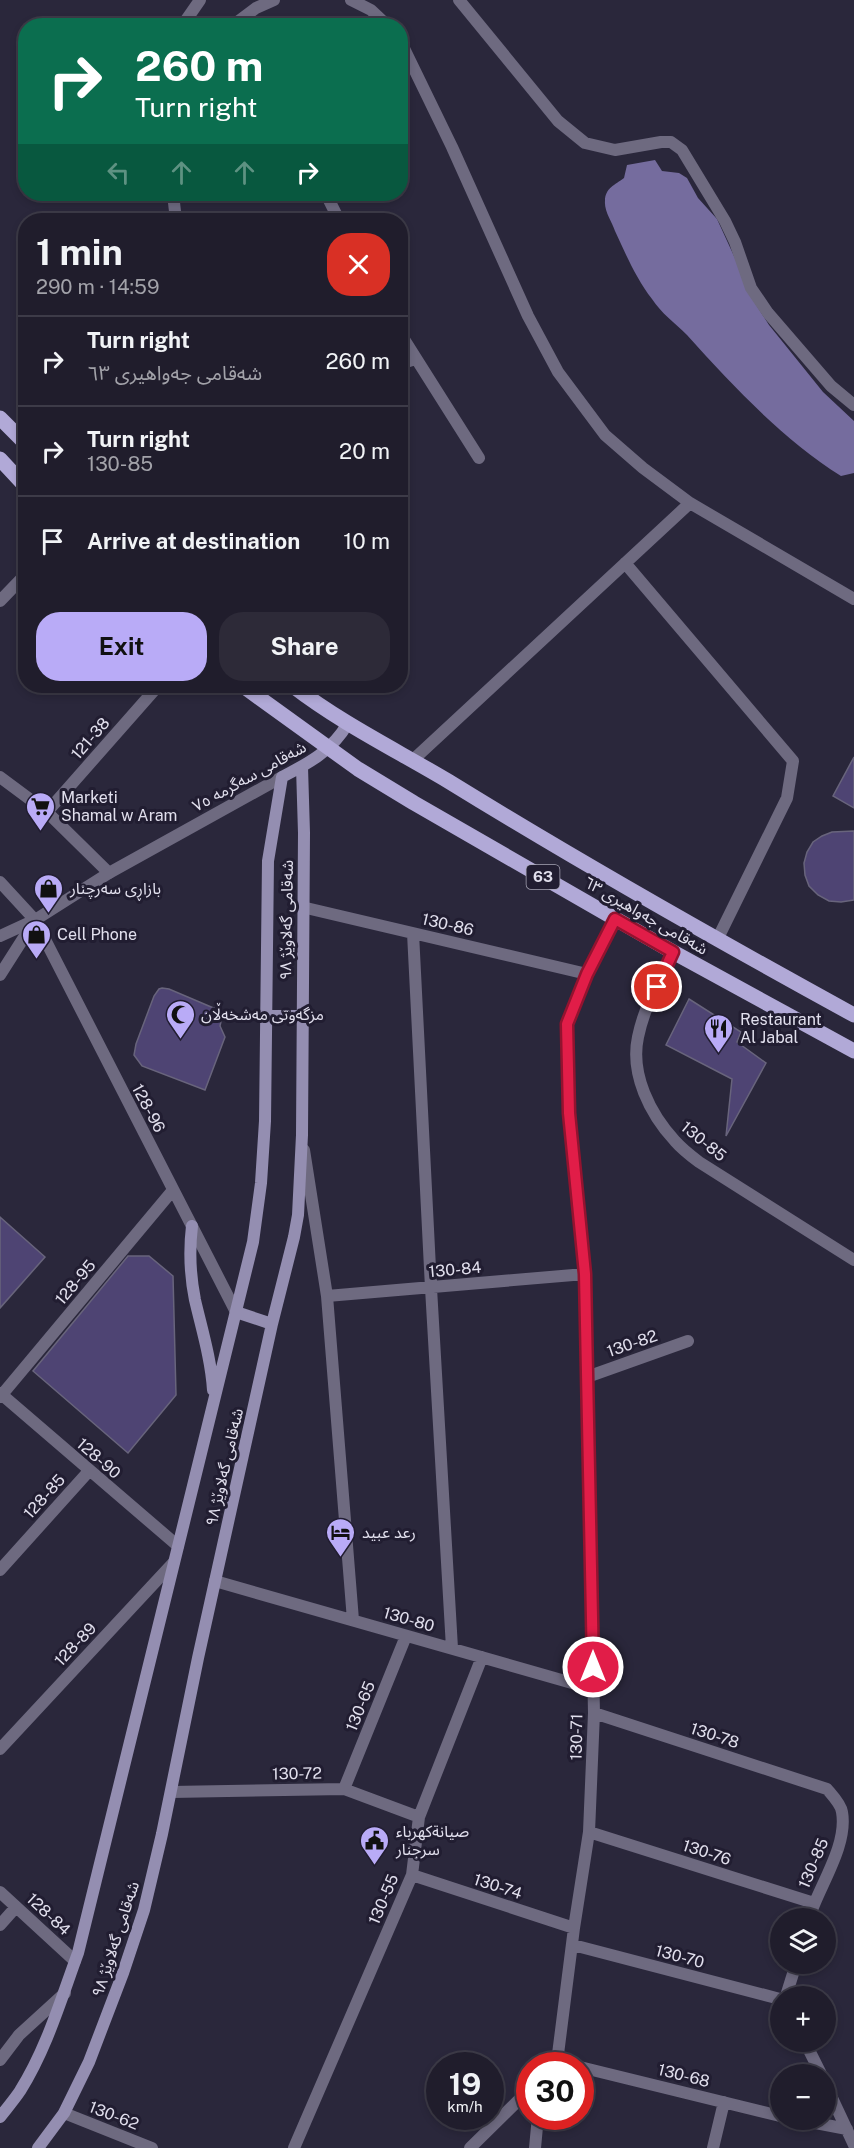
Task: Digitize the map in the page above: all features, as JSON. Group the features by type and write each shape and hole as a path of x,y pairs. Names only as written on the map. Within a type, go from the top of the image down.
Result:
{"main road":[{"path":"0,417 18,436"},
{"path":"0,459 18,478"},
{"name":"شەقامی جەواهیری ٦٣","path":"253,693 330,748 414,803 673,952 854,1051"},
{"name":"شەقامی جەواهیری ٦٣","path":"303,693 348,723 534,834 717,940 854,1015"},
{"name":"شەقامی سەگرمە ٧٥","path":"282,777 330,748 348,723"},
{"name":"شەقامی گەلاوێژ ٩٨","path":"38,2148 64,2113 89,2062 127,1963 144,1910 215,1581 298,1215 302,1135 304,832 302,766"},
{"name":"شەقامی گەلاوێژ ٩٨","path":"0,2117 20,2090 45,2042 75,1961 253,1242 261,1183 265,1121 266,888 270,838 282,777"},
{"path":"267,1016 302,1016"},
{"path":"192,1226 189,1251 191,1275 195,1300 207,1343 213,1404"},
{"path":"236,1312 272,1324"}],"street":[{"path":"188,18 200,0"},
{"path":"243,18 256,8 274,0"},
{"path":"351,0 371,10 380,18"},
{"path":"459,0 558,121 585,143 615,150 671,142 682,150 725,221 751,288 768,313 831,386 854,405"},
{"path":"408,56 452,147 528,316 558,372 605,435 643,468 690,502 854,599"},
{"path":"408,346 479,458"},
{"path":"408,362 416,359"},
{"path":"413,760 690,502"},
{"path":"625,563 793,761 787,798 717,940"},
{"path":"0,601 18,582"},
{"name":"121-38","path":"47,812 152,693"},
{"path":"0,777 47,812 108,873"},
{"name":"شەقامی سەگرمە ٧٥","path":"0,936 35,920 108,873 282,777"},
{"name":"128-96","path":"0,882 35,920 236,1312"},
{"name":"130-86","path":"303,907 587,974"},
{"name":"130-71","path":"557,2052 590,1832 594,1713 585,1274 569,1113 567,1024 587,974 615,919"},
{"path":"0,975 35,920"},
{"path":"413,933 452,1648"},
{"name":"130-85","path":"673,952 648,1005 638,1038 636,1064 645,1095 658,1121 676,1143 699,1162 854,1260"},
{"path":"302,1135 327,1296 353,1620"},
{"name":"128-95","path":"1,1395 173,1190"},
{"name":"130-84","path":"327,1296 585,1274"},
{"name":"130-82","path":"587,1377 688,1341"},
{"name":"128-90","path":"1,1395 178,1546"},
{"name":"128-85","path":"0,1570 89,1471"},
{"name":"128-89","path":"0,1749 174,1562"},
{"name":"130-80","path":"215,1581 593,1689"},
{"name":"130-65","path":"344,1789 406,1636"},
{"name":"130-55","path":"294,2148 412,1875 419,1817 482,1657"},
{"name":"130-78","path":"594,1713 827,1789"},
{"name":"130-72","path":"171,1792 344,1789 419,1817"},
{"name":"130-85","path":"812,1908 842,1839 842,1810 827,1789"},
{"name":"130-76","path":"590,1832 814,1903"},
{"name":"130-74","path":"412,1875 574,1928"},
{"name":"128-84","path":"0,1892 75,1961"},
{"path":"0,1925 16,1907"},
{"name":"130-70","path":"573,1945 770,1996"},
{"path":"0,2060 19,2035 65,1993"},
{"name":"130-68","path":"594,2070 770,2113"},
{"path":"713,2148 724,2102"},
{"path":"470,2148 516,2103"},
{"path":"836,2106 854,2145"},
{"name":"130-62","path":"64,2113 152,2148"},
{"path":"836,2127 847,2129"},
{"path":"535,2148 537,2130"}],"shaded area":[{"path":"655,160 662,171 679,173 687,178 698,198 717,219 739,267 746,289 769,325 823,392 854,421 854,473 841,476 778,429 660,309 646,291 627,258 608,216 605,197 611,187 624,178 627,165"}],"building":[{"path":"854,757 854,808 833,796"},
{"path":"854,831 854,900 829,901 809,886 804,863 807,852 813,842 822,836 832,832"},
{"name":"مزگەوتی مەشخەڵان","path":"162,988 223,1012 220,1026 225,1037 205,1090 142,1066 134,1055 154,996"},
{"name":"Restaurant Al Jabal","path":"689,999 741,1032 737,1042 766,1063 726,1136 732,1079 666,1045"},
{"path":"0,1217 45,1257 0,1308"},
{"path":"128,1256 149,1256 173,1276 176,1395 128,1453 33,1371"}],"place":[{"name":"Marketi Shamal w Aram","path":"40,832"},
{"name":"بازاڕی سەرچنار","path":"49,914"},
{"name":"Cell Phone","path":"36,960"},
{"name":"مزگەوتی مەشخەڵان","path":"180,1040"},
{"name":"Restaurant Al Jabal","path":"719,1054"},
{"name":"رعد عبيد","path":"341,1558"},
{"name":"صيانةكهرباء سرجنار","path":"375,1866"}],"route":[{"path":"593,1667 585,1274 569,1113 567,1024 587,974 615,919 673,952 657,987"}]}
